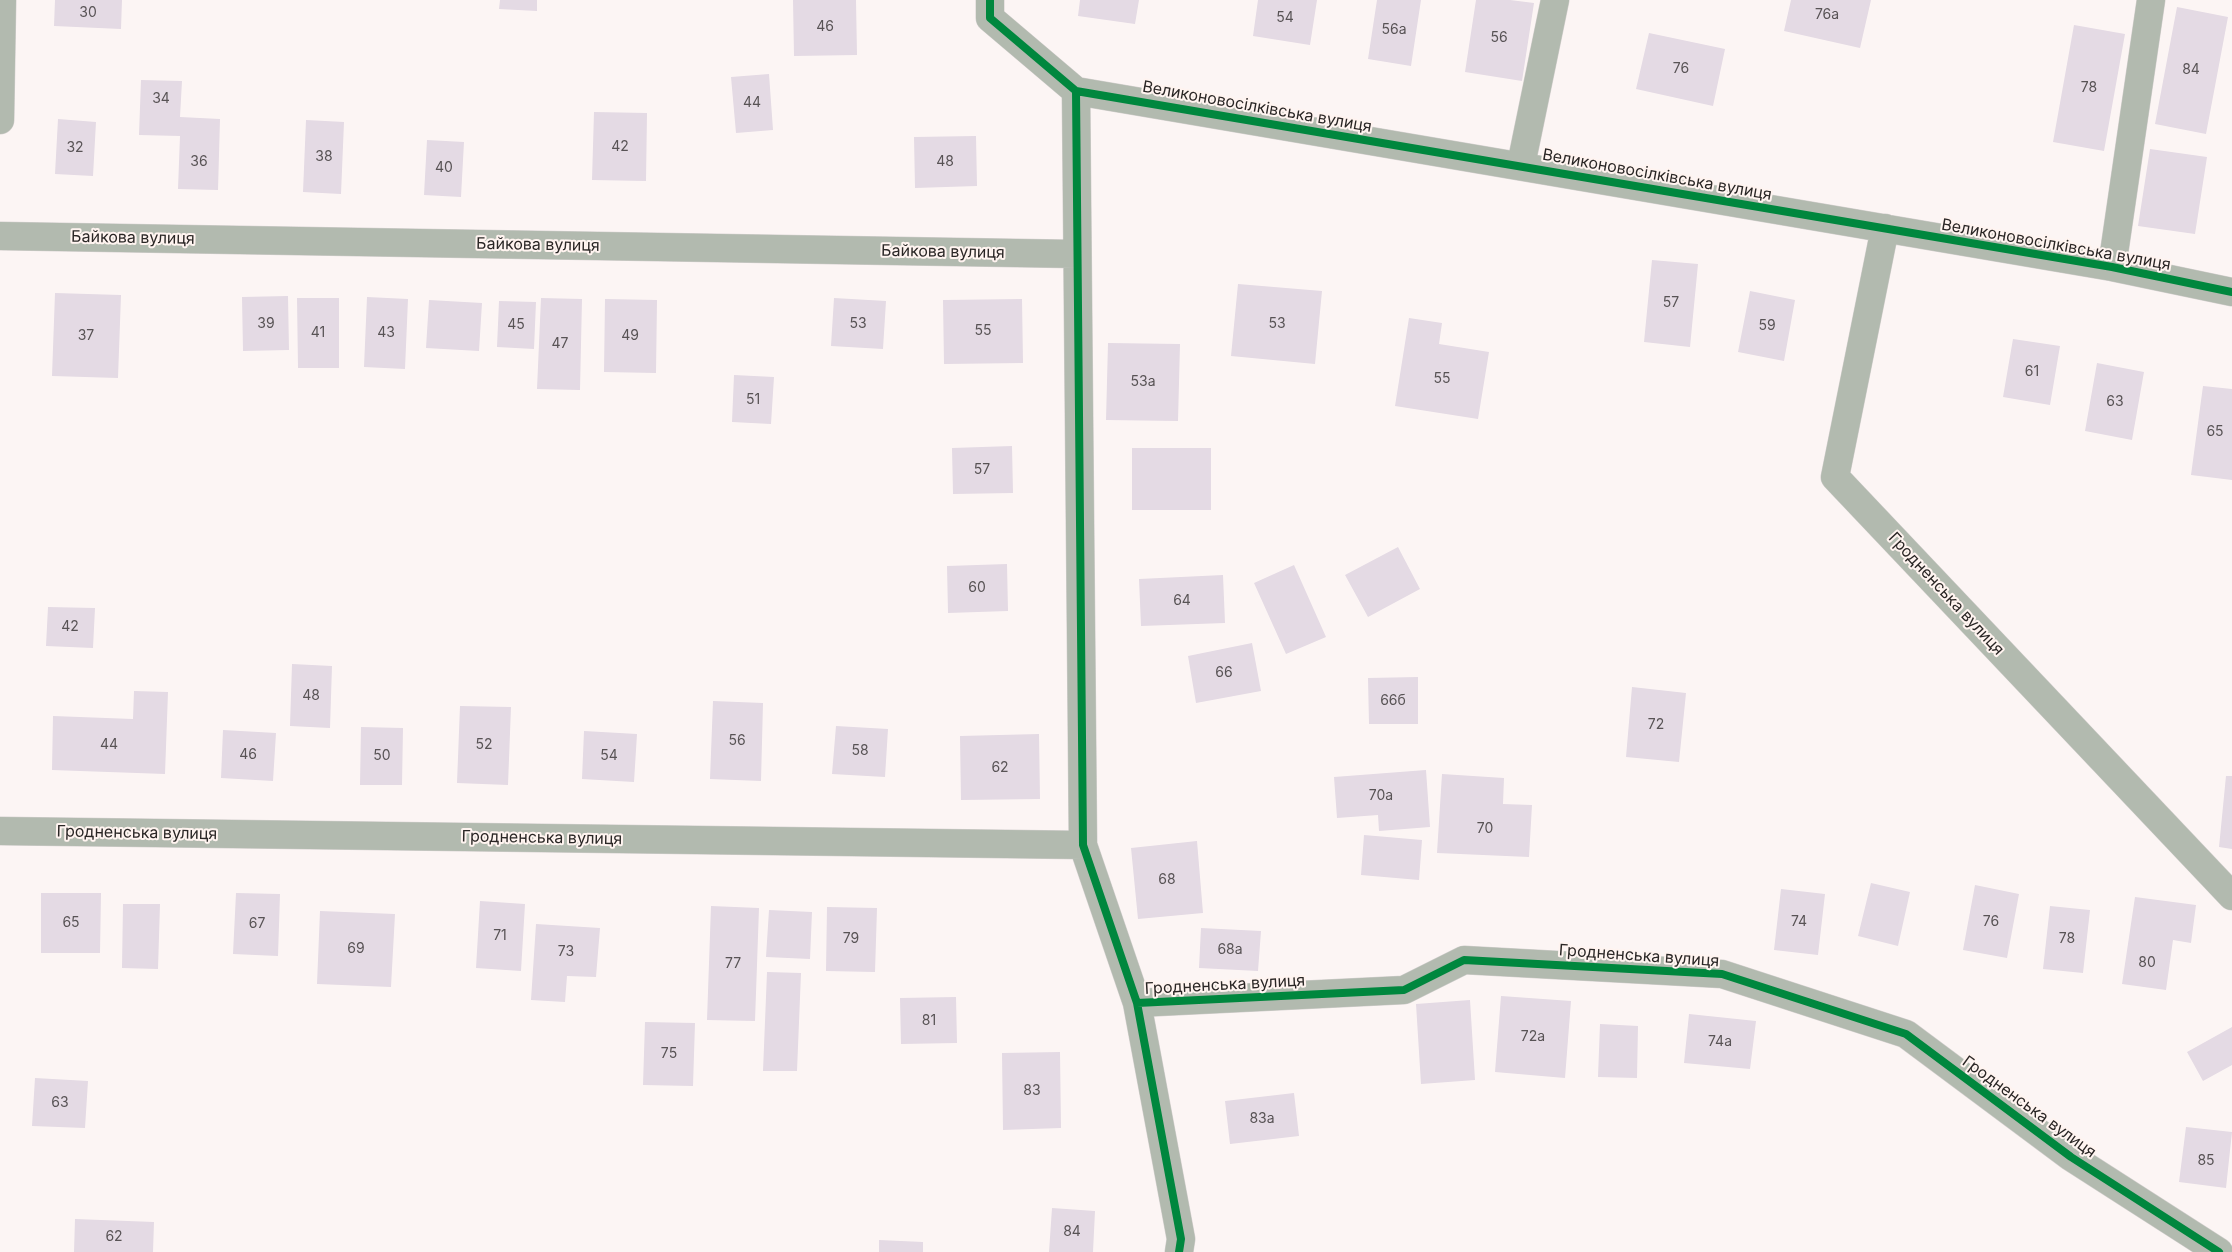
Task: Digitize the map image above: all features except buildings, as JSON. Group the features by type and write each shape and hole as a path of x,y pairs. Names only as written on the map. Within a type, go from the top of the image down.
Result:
{"street":[{"path":"0,120 2,0"},
{"path":"990,0 990,18 1076,90 1076,254 1084,845 1137,1003 1181,1239 1179,1252"},
{"path":"1521,166 1555,0"},
{"name":"Великоновосілківська вулиця","path":"2112,267 2152,0"},
{"name":"Великоновосілківська вулиця","path":"1076,90 2112,267 2232,292"},
{"name":"Гродненська вулиця","path":"1884,228 1835,477 2232,896"},
{"name":"Байкова вулиця","path":"0,236 1076,254"},
{"name":"Гродненська вулиця","path":"0,831 1084,845"},
{"name":"Гродненська вулиця","path":"1137,1003 1404,990 1464,960 1722,974 1906,1034 2071,1157 2219,1252"}],"cycle path":[{"path":"990,0 990,18 1076,91 1083,845 1137,1003 1181,1239 1179,1252"},
{"path":"1076,91 2112,267 2232,292"},
{"path":"1137,1003 1404,990 1464,960 1722,974 1906,1034 2071,1157 2219,1252"}]}
